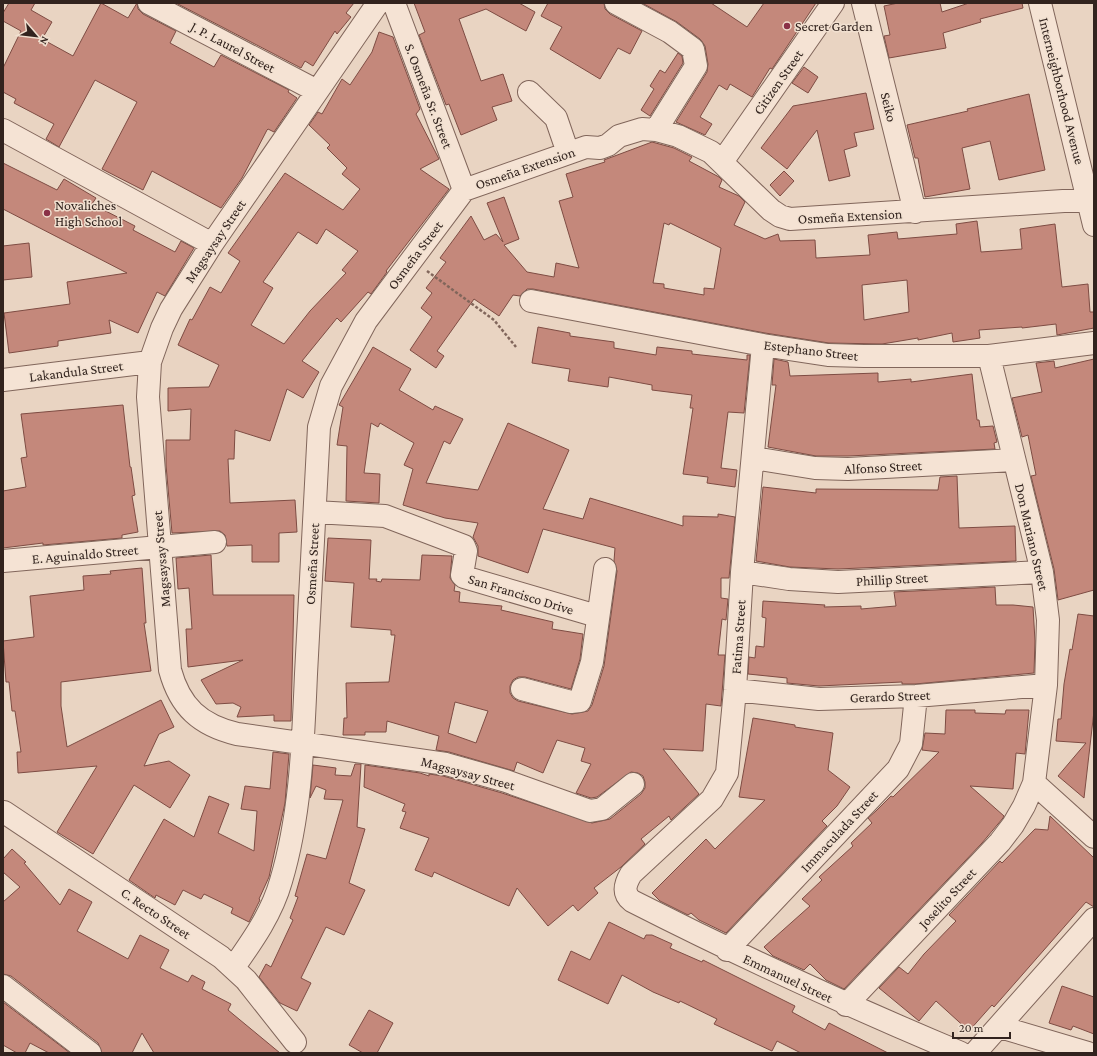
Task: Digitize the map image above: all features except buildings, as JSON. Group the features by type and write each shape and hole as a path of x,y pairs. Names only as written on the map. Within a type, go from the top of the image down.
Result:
{"street":[{"name":"J. P. Laurel Street","path":"149,3 317,91"},
{"name":"Magsaysay Street","path":"378,3 212,244 171,309 162,328 150,362 148,396 170,670 175,687 183,702 195,715 222,730 302,744 446,764 506,781 595,812 602,809 633,784"},
{"name":"S. Osmeña Sr. Street","path":"394,3 464,190"},
{"path":"616,3 670,32 693,49 696,66 656,130"},
{"name":"Citizen Street","path":"722,162 833,3"},
{"name":"Seiko","path":"863,3 915,212"},
{"name":"Interneighborhood Avenue","path":"1040,3 1091,198 1094,225"},
{"path":"529,92 556,118 577,150"},
{"path":"3,130 212,244"},
{"name":"Osmeña Extension","path":"464,190 577,150 604,134 619,136 642,130 656,130 698,144 722,162 770,210 780,216 790,219 915,212 1091,198"},
{"name":"Osmeña Street","path":"234,967 255,937 269,913 281,881 296,808 302,744 319,427 331,386 366,322 411,259 464,190"},
{"name":"Estephano Street","path":"531,301 763,345 828,355 989,356 1094,343"},
{"name":"Fatima Street","path":"624,890 630,874 712,799 720,788 727,772 735,690 742,572 763,345"},
{"name":"Don Mariano Street","path":"989,356 1042,572 1048,620 1046,685 1034,783"},
{"name":"Lakandula Street","path":"3,380 150,362"},
{"name":"Alfonso Street","path":"753,458 815,468 848,469 1014,460"},
{"name":"San Francisco Drive","path":"315,512 385,516 464,546 466,551 462,575 464,577 598,616"},
{"name":"E. Aguinaldo Street","path":"3,561 215,542"},
{"path":"522,689 571,702 580,701 592,662 605,569"},
{"name":"Phillip Street","path":"742,572 802,580 838,582 1042,572"},
{"name":"Gerardo Street","path":"735,690 819,699 916,696 1046,685"},
{"name":"Immaculada Street","path":"727,950 898,769 911,744 916,696"},
{"path":"1034,783 1094,837"},
{"name":"Joselito Street","path":"846,1005 1000,842 1014,825 1034,783"},
{"name":"C. Recto Street","path":"3,809 205,945 234,967 295,1042"},
{"name":"Emmanuel Street","path":"624,890 626,896 632,901 727,950 846,1005 961,1053"},
{"path":"975,1053 1000,1027 1094,919"},
{"path":"3,986 64,1045 90,1053"},
{"path":"1000,1027 1088,1053"}],"path":[{"path":"411,259 494,320 516,347"}],"place":[{"name":"Secret Garden","path":"787,26"},
{"name":"Novaliches High School","path":"47,213"}]}
